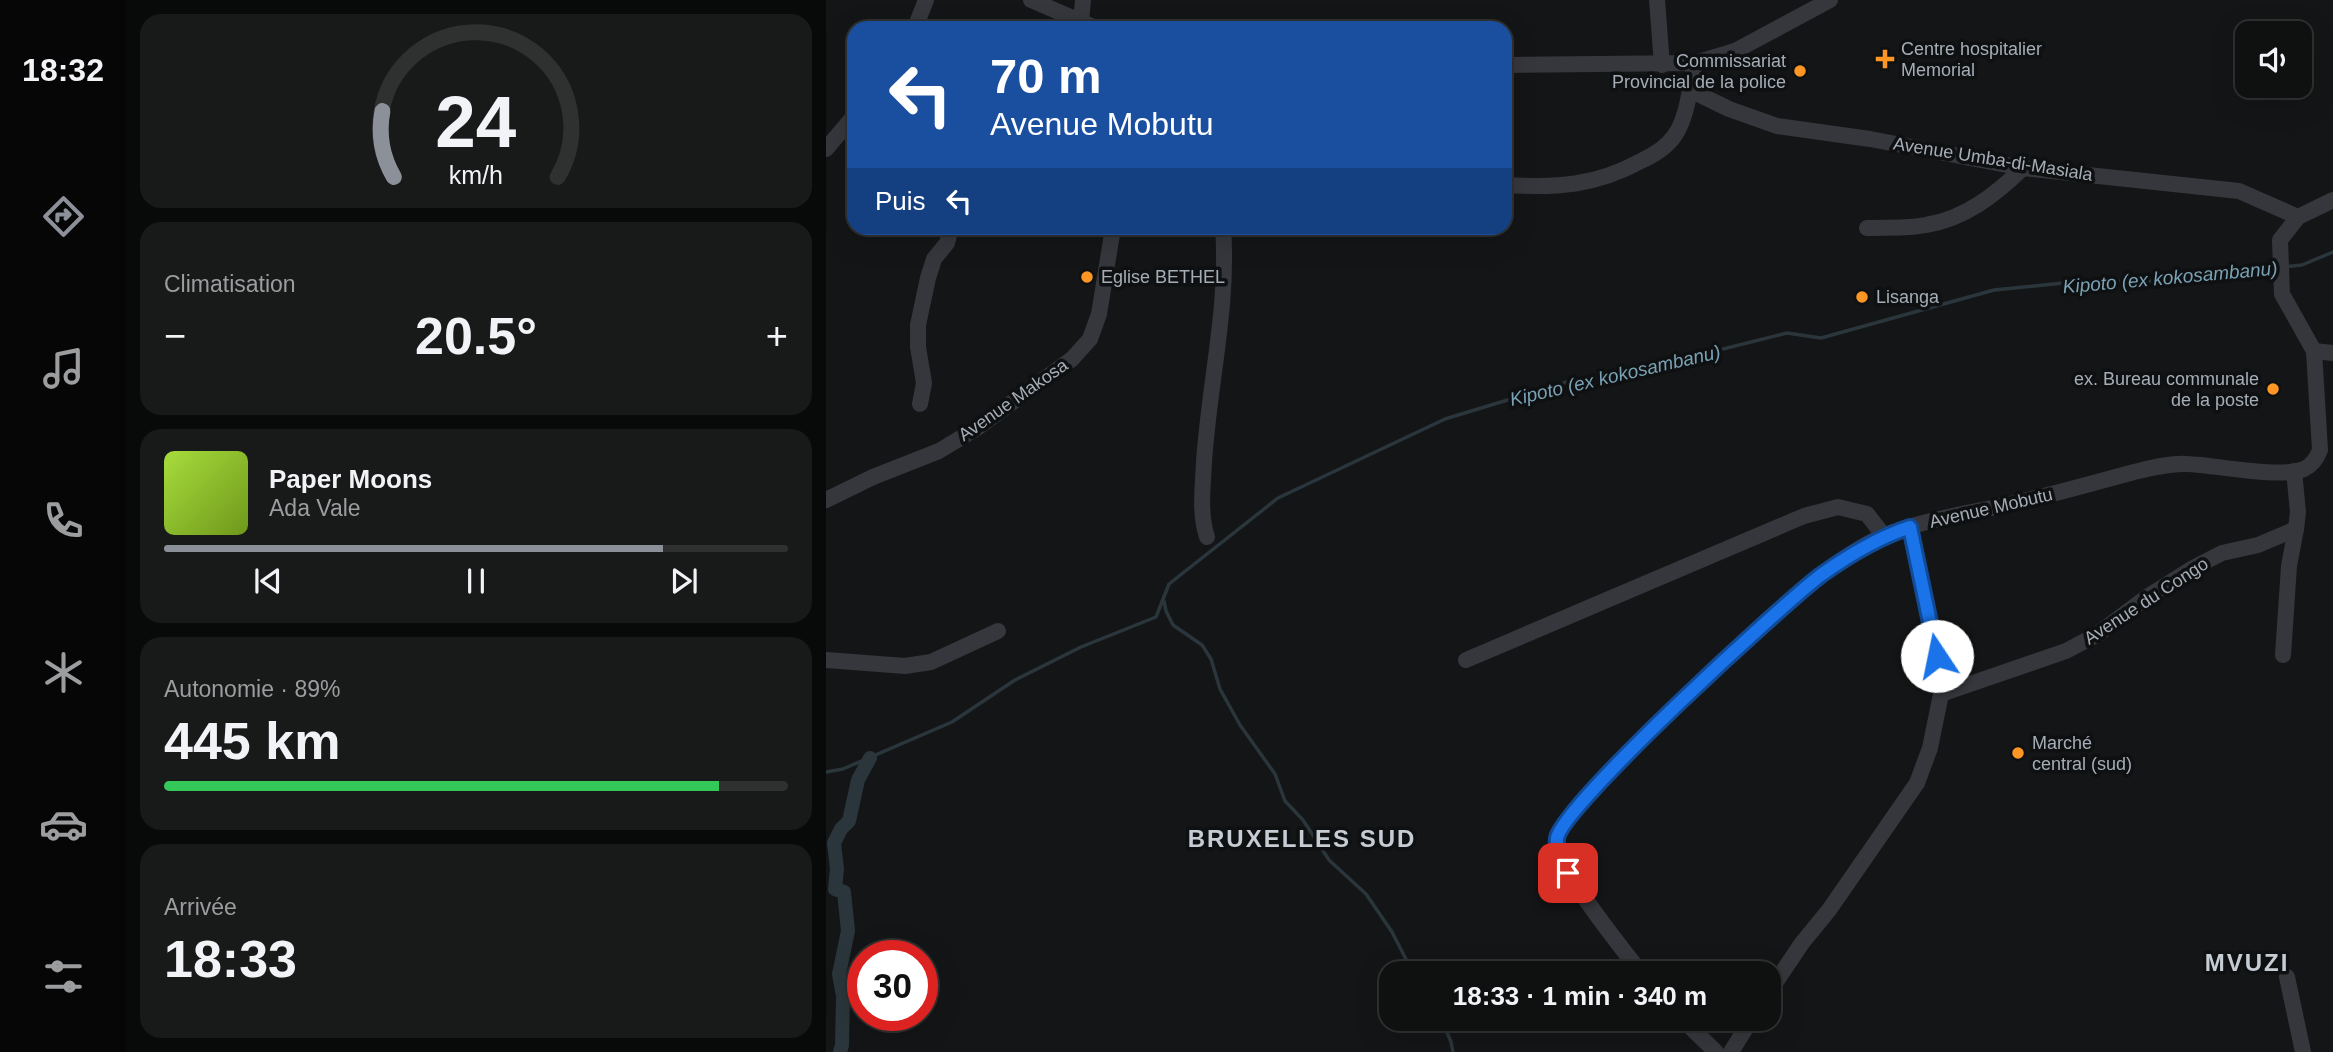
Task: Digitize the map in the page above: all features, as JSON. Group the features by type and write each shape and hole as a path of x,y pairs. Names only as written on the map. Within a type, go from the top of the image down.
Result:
{"street":[{"path":"918,21 926,0"},
{"path":"1031,0 1080,21"},
{"path":"1083,0 1088,21"},
{"path":"1657,0 1662,65"},
{"path":"1512,65 1695,63 1735,51 1830,0"},
{"path":"1512,185 1543,187 1581,184 1605,178 1640,162 1668,144 1676,134 1695,63"},
{"name":"Avenue Umba-di-Masiala","path":"1689,90 1741,114 1777,126 1870,139 2023,168 2239,191 2298,217"},
{"path":"826,149 847,124"},
{"path":"1867,228 1926,225 1955,217 1985,200 2023,168"},
{"path":"2283,655 2289,566 2298,512 2294,471 2316,461 2320,450 2314,351 2282,294 2280,240 2298,217 2333,200"},
{"path":"920,404 924,383 918,347 918,325 934,259 947,243 949,235"},
{"name":"Avenue Makosa","path":"826,500 873,477 939,451 976,428 1072,359 1090,339 1099,314 1112,235"},
{"path":"1208,537 1202,508 1207,415 1225,281 1223,235"},
{"path":"2314,351 2333,353"},
{"name":"Avenue Mobutu","path":"1632,961 1568,873 1558,850 1557,838 1590,794 1654,728 1780,608 1821,575 1884,536 1910,527 2017,503 2150,468 2184,464 2294,471"},
{"path":"1466,660 1804,516 1838,507 1867,514 1884,536"},
{"path":"1781,974 1917,783 1930,748 1941,694 1937,656 1910,527"},
{"name":"Avenue du Congo","path":"1941,694 2066,652 2098,634 2147,597 2193,568 2222,553 2258,545 2296,530"},
{"path":"826,660 905,666 931,662 998,631"},
{"path":"2287,977 2303,1052"},
{"path":"1694,1031 1716,1052"},
{"path":"1731,1052 1744,1031"}],"waterway":[{"name":"Kipoto (ex kokosambanu)","path":"2284,267 2302,265 2333,252"},
{"name":"Kipoto (ex kokosambanu)","path":"826,772 843,769 952,722 1015,680 1081,647 1156,617 1169,584 1278,498 1445,419 1567,382 1651,367 1787,333 1821,338 1994,290 2073,282 2165,281 2277,268"},
{"path":"1164,601 1173,625 1202,645 1211,659 1220,689 1240,725 1275,774 1285,801 1303,820 1329,860 1366,894 1392,932 1407,961"},
{"path":"840,1052 843,996 839,974 848,931 844,892 835,889 837,869 834,843 841,829 849,821 858,780 870,758"},
{"path":"1446,1031 1453,1052"}],"place":[{"name":"Centre hospitalier Memorial","path":"1885,59"},
{"name":"Commissariat Provincial de la police","path":"1800,71"},
{"name":"Eglise BETHEL","path":"1087,277"},
{"name":"Lisanga","path":"1862,297"},
{"name":"ex. Bureau communale de la poste","path":"2273,389"},
{"name":"Marché central (sud)","path":"2018,753"}],"district":[{"name":"BRUXELLES SUD","path":"1302,839"},
{"name":"MVUZI","path":"2247,963"}],"route":[{"path":"1568,873 1558,850 1557,838 1561,830 1569,817 1654,728 1780,608 1821,575 1884,536 1910,527 1937,656"}]}
